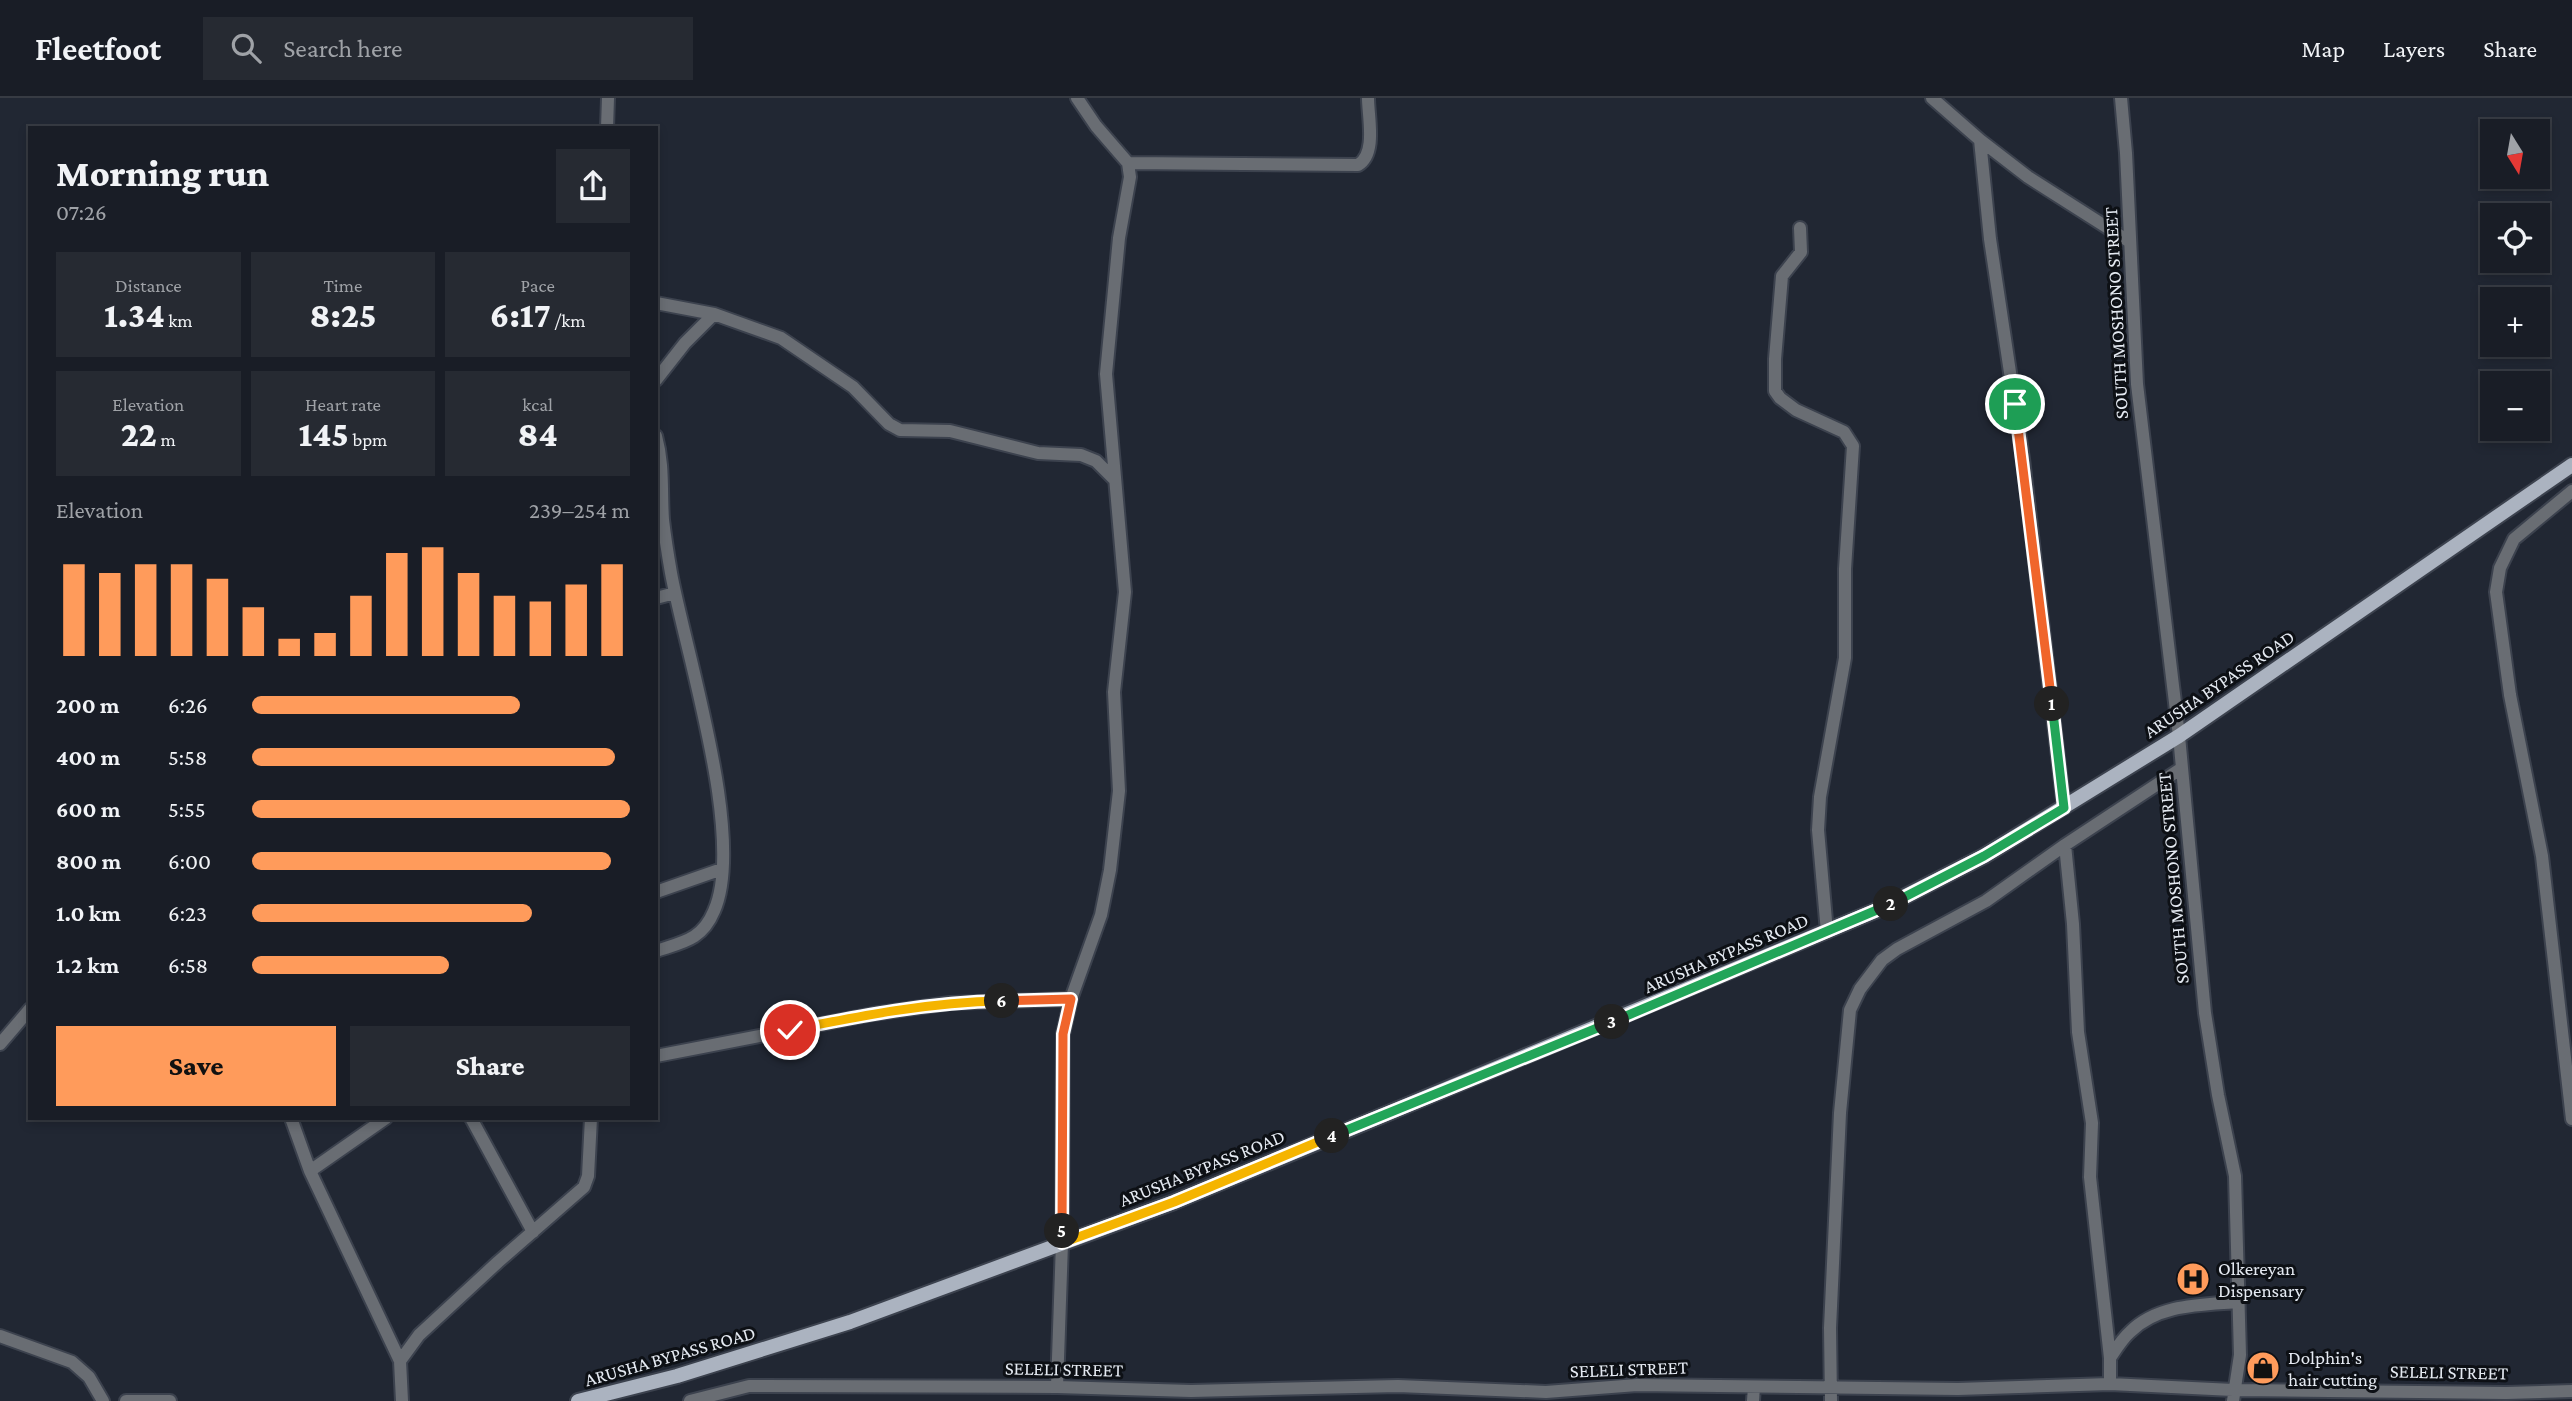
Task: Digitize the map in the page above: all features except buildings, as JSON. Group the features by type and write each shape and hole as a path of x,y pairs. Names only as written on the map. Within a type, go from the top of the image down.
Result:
{"main road":[{"name":"ARUSHA BYPASS ROAD","path":"578,1401 599,1399 837,1326 1210,1188 1827,932 1933,884 2064,808 2179,736 2572,464"}],"street":[{"path":"607,126 608,98"},
{"path":"1057,1387 1062,1243 1063,1034 1071,999 1101,915 1110,870 1119,791 1114,692 1125,592 1106,374 1119,238 1129,190 1128,163 1096,126 1077,98"},
{"path":"1128,163 1359,165 1366,160 1369,151 1368,98"},
{"path":"1932,98 1980,140 2053,195 2130,242"},
{"name":"SOUTH MOSHONO STREET","path":"2120,98 2126,153 2137,384 2179,736 2205,1013 2235,1176 2240,1366 2233,1396"},
{"path":"1980,140 1990,239 2023,459 2064,808"},
{"path":"1800,228 1801,252 1782,276 1773,383 1780,398 1796,410 1844,432 1853,446 1845,569 1845,658 1820,797 1819,819 1827,932"},
{"path":"658,303 714,314 768,332 796,347 853,387 890,424 900,430 950,431 1038,453 1081,455 1096,461 1115,480"},
{"path":"658,377 685,343 714,314"},
{"path":"658,447 663,476 663,519 675,593 715,777 721,818 722,869 719,895 707,926 696,937 658,950"},
{"path":"2572,491 2514,539 2500,568 2496,592 2510,695 2542,856 2557,1008 2572,1119"},
{"path":"658,597 675,593"},
{"path":"1831,1394 1830,1328 1840,1113 1853,1000 1889,954 1986,901 2182,768"},
{"path":"2065,845 2073,924 2078,1031 2092,1123 2090,1177 2110,1357 2110,1384"},
{"path":"658,891 722,869"},
{"path":"658,1056 873,1014 950,1003 1071,999"},
{"path":"2557,1008 2572,1006"},
{"path":"0,1044 28,1011"},
{"path":"292,1120 310,1171 400,1361 402,1401"},
{"path":"310,1171 383,1120"},
{"path":"472,1120 533,1232"},
{"path":"400,1361 437,1316 580,1192 586,1183 591,1120"},
{"path":"2110,1357 2129,1332 2145,1320 2186,1306 2238,1302"},
{"path":"0,1336 72,1362 89,1377 103,1401"},
{"name":"SELELI STREET","path":"690,1401 749,1386 1057,1387 1119,1395 1191,1391 1447,1387 1546,1392 1637,1385 1754,1387 1831,1394 2110,1384 2233,1396 2385,1390 2506,1397 2572,1391"},
{"path":"1446,1401 1447,1387"},
{"path":"1753,1401 1754,1387"},
{"path":"127,1401 170,1401"}],"place":[{"name":"Olkereyan Dispensary","path":"2193,1279"},
{"name":"Dolphin's hair cutting","path":"2263,1368"}],"route":[{"path":"790,1030 950,1003 1071,999 1063,1034 1062,1243 1210,1188 1626,1016 1933,884 2064,808 2015,404"}]}
